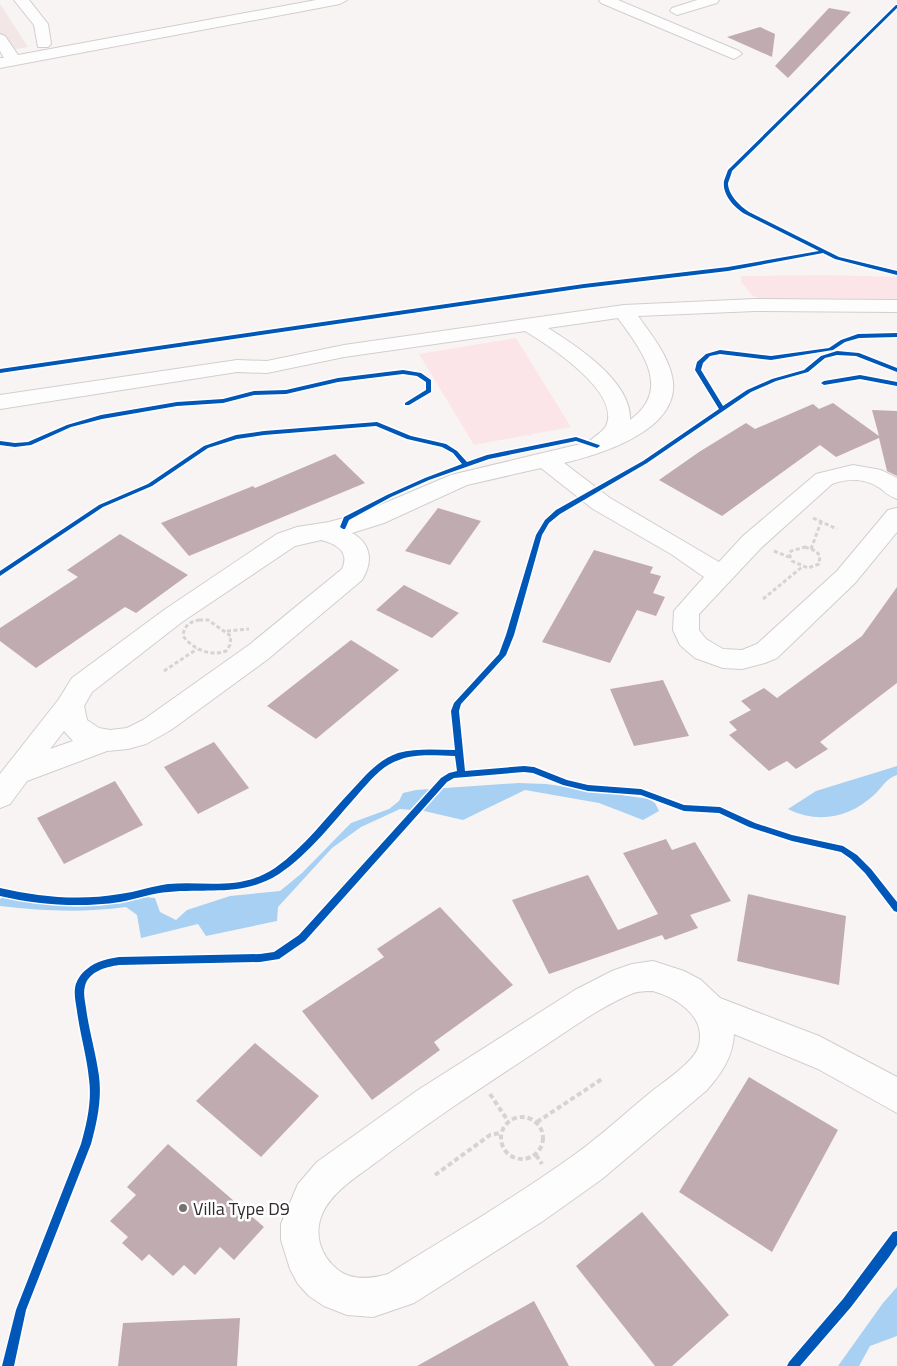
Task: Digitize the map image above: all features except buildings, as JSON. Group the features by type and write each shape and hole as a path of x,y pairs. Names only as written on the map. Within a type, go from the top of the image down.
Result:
{"street":[{"path":"21,0 41,24 43,44"},
{"path":"2,44 7,62 340,0"},
{"path":"606,0 734,54"},
{"path":"677,11 712,0"},
{"path":"0,402 237,366 267,367 344,351 624,311 755,305 897,306"},
{"path":"643,340 652,328 676,308"},
{"path":"0,796 50,726 70,706 74,695 82,685 203,595 286,540 297,535 321,532 364,522 434,488 462,478 546,460 597,446 630,432 654,412 661,397 663,382 659,366 624,311"},
{"path":"527,324 570,350 609,392 619,409 616,429 597,446"},
{"path":"619,409 654,412"},
{"path":"546,460 581,490 608,508 674,543 719,575"},
{"path":"897,491 887,482 866,474 854,472 833,475 824,479 790,508 719,575 687,610 684,619 684,629 688,637 706,653 718,658 732,660 758,656 767,651 822,602 860,562 897,516"},
{"path":"356,550 377,526 383,514"},
{"path":"70,706 72,720 82,732 106,740 120,740 147,730 256,655 352,574 358,558 356,550 342,538 321,532"},
{"path":"674,543 696,550 741,554"},
{"path":"17,773 106,740"},
{"path":"710,1010 716,1025 718,1040 714,1055 707,1068 589,1166 467,1249 400,1289 381,1297 361,1298 342,1295 325,1285 312,1270 303,1252 299,1232 311,1196 323,1181 399,1124 475,1072 621,982 637,977 653,976 670,979 686,986 700,997 710,1010 787,1038 825,1055 897,1096"}],"path":[{"path":"811,548 821,522"},
{"path":"763,599 802,567 814,566 820,560 816,552 811,548 795,548 789,554 792,561 802,567"},
{"path":"194,621 213,622 231,636 232,643 228,649 220,653 211,654 197,648 183,636 184,628 194,621"},
{"path":"164,671 197,648"},
{"path":"537,1122 602,1079"},
{"path":"523,1116 537,1122 542,1130 544,1139 542,1148 536,1155 518,1158 509,1155 503,1149 500,1133 503,1126 515,1117 523,1116"},
{"path":"435,1175 490,1135 500,1133"}],"shaded area":[{"path":"0,4 28,47 0,52"},
{"path":"827,275 897,277 897,299 758,298 753,296 741,282 741,276"},
{"path":"516,338 571,427 474,445 419,354"}],"water":[{"path":"897,766 897,775 887,781 864,803 844,813 822,817 799,814 788,809 816,791"},
{"path":"518,783 546,784 649,799 655,803 659,811 643,820 599,803 525,790 463,820 424,811 400,809 361,827 332,848 278,907 277,921 206,936 198,924 141,938 137,915 126,907 63,911 0,906 0,899 4,897 53,903 102,904 136,896 155,898 160,912 176,920 187,910 230,896 280,891 302,873 351,823 389,809 399,801 403,793 416,790"},
{"path":"897,1287 897,1336 870,1346 859,1366 838,1366 883,1303"}],"cycle path":[{"path":"897,6 730,171 726,183 729,194 738,207 747,213 837,258 897,273"},
{"path":"0,371 584,286 728,269 821,252"},
{"path":"722,409 698,370 700,362 708,355 720,352 771,358 831,349 843,341 858,336 897,335"},
{"path":"461,773 455,711 458,703 502,655 510,635 539,535 547,522 558,512 645,462 749,391 774,380 806,371 823,357 837,353 857,354 897,370"},
{"path":"0,443 29,444 69,426 101,417 177,404 223,401 254,393 286,392 338,380 403,372 419,374 429,381 429,391 407,404"},
{"path":"824,383 860,377 897,384"},
{"path":"0,574 101,506 150,485 206,447 236,437 377,424 409,438 444,445 455,452 466,465"},
{"path":"343,527 346,519 389,496 427,479 487,457 576,439 597,446"},
{"path":"0,892 45,900 90,901 120,898 168,888 225,887 252,883 265,878 289,862 377,768 399,756 408,754 459,753"},
{"path":"8,1366 21,1310 86,1144 92,1119 95,1094 94,1077 79,993 83,980 95,968 119,961 276,956 302,938 444,780 452,775 524,769 534,770 566,783 588,788 641,792 684,808 720,810 752,825 792,838 843,849 868,871 897,908"},
{"path":"793,1366 847,1303 897,1236"}],"place":[{"name":"Villa Type D9","path":"183,1208"}]}
